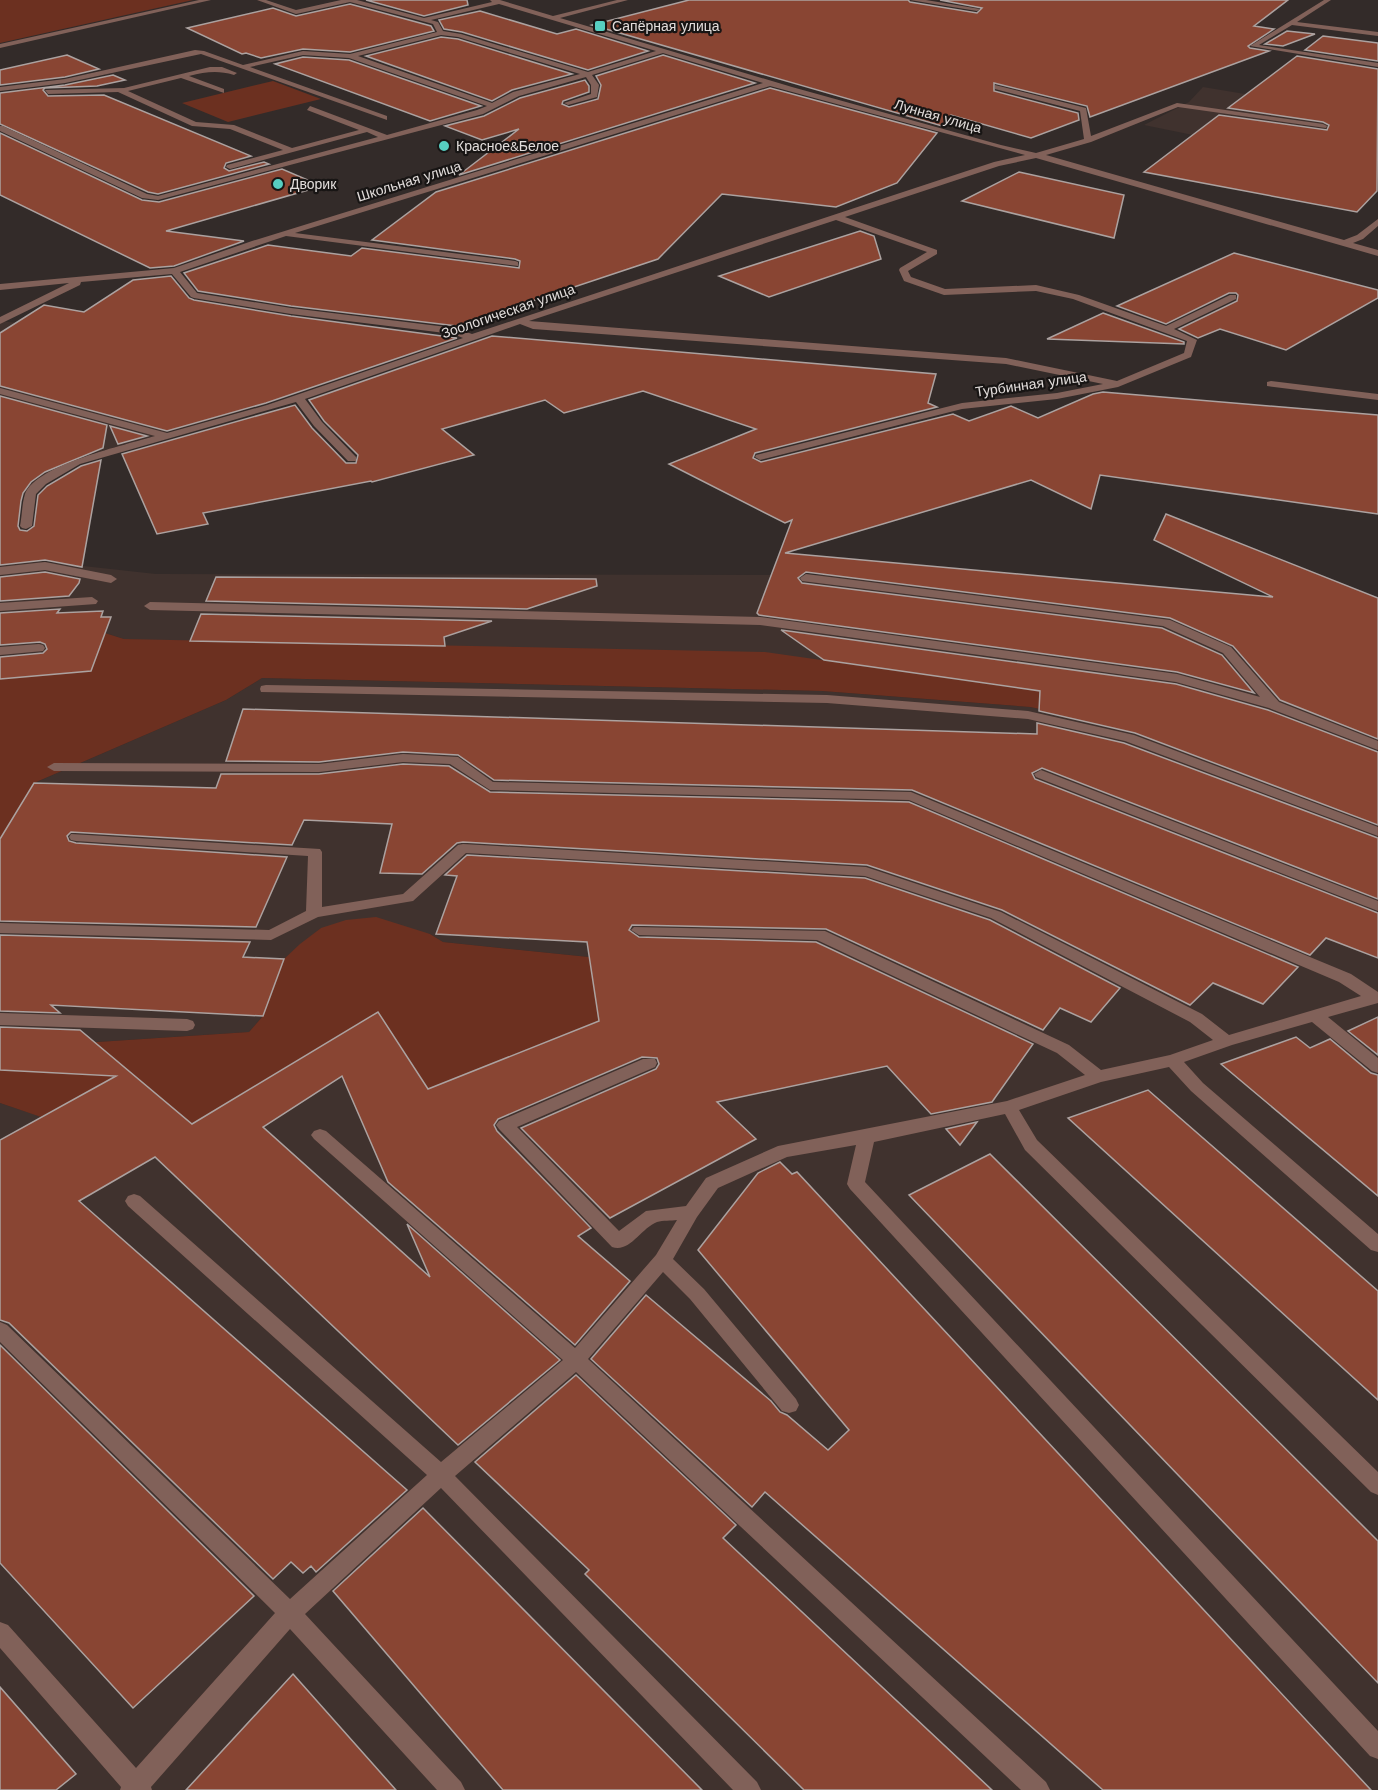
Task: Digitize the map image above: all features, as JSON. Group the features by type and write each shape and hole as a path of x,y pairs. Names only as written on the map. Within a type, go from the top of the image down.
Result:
{"street":[{"path":"0,46 208,0"},
{"path":"260,0 296,12 350,0 436,22 441,33"},
{"path":"551,18 625,0"},
{"path":"913,0 977,9"},
{"path":"1328,0 1253,46 1378,65"},
{"path":"426,19 496,1"},
{"name":"Лунная улица","path":"496,1 661,52 1064,162 1378,253"},
{"path":"1293,23 1378,34"},
{"path":"350,56 441,33 459,35 588,74 594,85 594,95 568,103"},
{"path":"0,91 65,81 202,52 384,118"},
{"path":"0,128 150,198 170,196 480,112 516,94 661,52"},
{"path":"242,67 303,53 350,56 491,105"},
{"path":"0,91 123,90 222,69 259,82"},
{"path":"182,76 221,91"},
{"name":"Школьная улица","path":"0,287 174,271 200,264 255,243 771,83"},
{"path":"998,87 1083,110 1088,140"},
{"path":"123,90 121,93 123,94 195,124 231,126 291,150"},
{"name":"Зоологическая улица","path":"26,526 31,493 42,482 75,462 299,398 470,337 997,164 1088,140 1178,105 1323,126"},
{"path":"310,108 386,137"},
{"path":"230,167 367,130"},
{"path":"837,218 934,252 903,270 907,279 944,292 969,293 1036,288 1076,297 1166,329 1233,297"},
{"path":"1342,244 1360,237 1378,222"},
{"path":"286,234 515,264"},
{"path":"174,271 194,295 291,311 455,331 470,337"},
{"path":"0,321 88,278"},
{"path":"520,321 533,326 1006,361 1118,384"},
{"name":"Турбинная улица","path":"760,457 962,406 1057,396 1118,384 1188,355 1192,340 1166,329"},
{"path":"1271,384 1378,397"},
{"path":"0,391 167,436"},
{"path":"299,398 318,424 352,459"},
{"path":"0,571 45,566 111,579"},
{"path":"806,578 1166,623 1227,650 1274,705"},
{"path":"0,607 92,601"},
{"path":"150,606 760,621 1177,678 1274,705 1378,746"},
{"path":"0,651 39,648"},
{"path":"266,689 827,699 1029,715 1129,738 1378,832"},
{"path":"54,767 319,768 413,758 453,760 490,786 911,796 1345,978 1376,997"},
{"path":"1041,774 1378,906"},
{"path":"76,837 315,852 314,913"},
{"path":"0,928 271,934 314,913 408,898 463,848 866,872 996,915 1196,1018 1226,1041"},
{"path":"639,930 820,935 1063,1049 1098,1077"},
{"path":"0,1632 136,1789 290,1613 441,1475 576,1360 663,1260 691,1212 712,1183 784,1150 866,1137 1010,1107 1098,1077 1173,1060 1226,1041 1376,997"},
{"path":"1315,1015 1378,1067"},
{"path":"0,1019 187,1025"},
{"path":"1173,1060 1197,1087 1378,1245"},
{"path":"649,1063 505,1125 618,1242 652,1216 691,1212"},
{"path":"1010,1107 1031,1146 1378,1486"},
{"path":"320,1135 576,1360 1038,1790"},
{"path":"866,1137 856,1184 1378,1748"},
{"path":"134,1201 441,1475 749,1790"},
{"path":"663,1260 697,1294 789,1405"},
{"path":"0,1330 290,1613 453,1790"}],"shaded area":[{"path":"0,0 193,0 0,43"},
{"path":"273,81 321,99 228,122 182,103"},
{"path":"1203,87 1378,116 1378,178 1185,140 1193,135 1144,125 1189,102"},
{"path":"0,321 17,323 266,401 239,412 73,459 29,488 6,520 19,559 156,574 846,575 851,559 1118,583 1378,696 1378,792 1166,709 124,639 105,633 91,671 0,679"},
{"path":"105,633 124,639 765,652 1166,709 1378,792 1131,728 1030,707 822,691 262,678 226,700 34,783 0,839 0,679 91,671"},
{"path":"262,678 822,691 1030,707 1131,728 1378,822 1378,1790 0,1790 0,1103 42,1117 128,1070 378,1012 589,957 443,942 430,934 321,928 284,959 263,1016 249,1032 67,1044 0,1070 0,839 34,783 226,700"},
{"path":"376,917 430,934 443,942 589,957 599,1021 428,1089 378,1012 192,1124 128,1070 41,1117 0,1103 0,1070 67,1044 249,1032 263,1016 284,959 300,944 321,928 346,920"}],"building":[{"path":"366,0 467,0 468,5 424,16"},
{"path":"689,0 908,0 977,13 982,8 940,0 1288,0 1254,26 1274,29 1248,46 1269,51 1090,117 1087,106 994,83 994,91 1078,113 1079,120 1031,138 951,115 942,126 592,25"},
{"path":"350,4 431,26 434,31 350,52 303,49 261,58 246,53 242,54 187,28 273,8 296,16"},
{"path":"480,11 557,34 576,29 648,51 588,70 462,32 444,29 439,20"},
{"path":"1287,31 1315,34 1283,46 1265,44"},
{"path":"1323,36 1378,43 1378,61 1305,50"},
{"path":"441,37 458,39 572,74 512,90 492,101 366,56"},
{"path":"67,55 99,69 65,77 0,85 0,70"},
{"path":"663,55 755,83 459,175 519,129 482,140 445,126 484,116 520,98 585,80 589,86 589,92 563,101 562,104 569,107 598,99 601,85 596,76"},
{"path":"1297,56 1378,69 1377,191 1357,212 1144,172 1219,115 1327,130 1329,125 1323,122 1228,108"},
{"path":"303,57 349,60 481,106 430,121 275,64"},
{"path":"113,75 125,80 97,86 45,88 43,90 48,96 104,95 251,156 226,163 224,168 229,171 264,162 269,164 158,194 148,192 0,124 0,93 65,85"},
{"path":"770,88 937,133 897,183 836,207 722,194 658,259 457,326 291,306 198,291 184,273 268,245 351,256 362,248 519,268 520,261 515,259 372,240 436,192"},
{"path":"0,133 142,200 159,202 282,169 322,186 166,231 244,241 174,266 150,268 0,195"},
{"path":"1019,172 1124,195 1114,238 962,201"},
{"path":"860,231 874,236 881,259 769,297 719,276"},
{"path":"1234,253 1378,290 1378,298 1286,350 1220,329 1198,338 1179,329 1237,301 1236,293 1229,293 1166,324 1117,306"},
{"path":"171,276 189,298 194,300 291,316 457,338 266,403 167,431 0,386 0,333 44,305 84,312 133,280"},
{"path":"1103,313 1184,342 1184,344 1047,339"},
{"path":"492,336 936,374 928,403 937,407 755,453 753,458 761,462 953,414 969,421 1011,406 1038,418 1093,394 1103,392 1378,415 1378,514 1100,475 1091,509 1031,480 785,553 1273,597 1154,540 1166,514 1378,598 1378,739 1280,700 1233,646 1170,618 806,572 798,578 802,583 1162,628 1222,655 1254,693 1177,672 759,615 757,613 792,520 785,523 669,464 756,429 643,391 564,413 545,400 442,429 474,455 372,482 203,513 208,524 157,534 122,454 295,405 312,428 346,463 356,463 358,455 324,421 309,400"},
{"path":"0,396 107,425 103,448 45,472 31,482 23,493 21,501 18,526 20,530 27,531 34,526 38,495 47,486 81,466 101,460 82,567 45,560 0,565"},
{"path":"110,426 147,436 118,444"},
{"path":"45,572 80,579 79,583 69,596 0,601 0,577"},
{"path":"216,577 596,579 597,586 527,609 206,601"},
{"path":"60,609 57,613 103,611 101,617 111,617 91,671 0,679 0,657 43,653 47,649 45,644 40,642 0,645 0,613"},
{"path":"201,614 492,621 444,637 445,646 190,641"},
{"path":"781,630 1176,684 1268,710 1378,752 1378,825 1135,733 1039,711 1040,691 824,660"},
{"path":"243,709 1037,734 1037,723 1124,743 1378,838 1378,899 1042,768 1032,773 1035,779 1378,913 1378,958 1326,938 1310,955 912,790 494,780 458,755 403,752 319,762 226,761"},
{"path":"403,764 449,766 490,792 909,802 1298,967 1263,1004 1213,983 1190,1005 1002,910 867,865 463,842 457,843 422,874 380,873 392,824 304,820 292,845 71,832 67,836 69,841 76,843 287,857 256,927 0,921 0,839 34,783 216,788 221,774 319,774"},
{"path":"467,855 865,878 990,920 1120,988 1091,1022 1060,1008 1043,1030 826,929 632,925 629,930 639,937 816,942 1033,1044 992,1102 931,1114 887,1066 717,1102 756,1139 610,1218 521,1128 656,1069 659,1064 657,1058 642,1057 498,1119 494,1125 497,1131 591,1228 578,1236 630,1281 575,1345 388,1182 342,1076 263,1127 430,1277 407,1224 560,1360 458,1445 155,1157 79,1201 407,1490 316,1572 311,1566 303,1573 291,1562 273,1579 9,1323 0,1320 0,1140 116,1076 0,1070 0,1027 80,1030 192,1124 378,1012 428,1089 599,1021 587,942 436,934 457,876 445,875"},
{"path":"0,935 250,942 243,957 284,959 263,1016 51,1005 60,1013 0,1011"},
{"path":"1378,1017 1378,1055 1348,1031"},
{"path":"1296,1037 1310,1048 1330,1039 1371,1073 1378,1075 1378,1196 1221,1064"},
{"path":"1148,1090 1378,1291 1378,1400 1068,1118"},
{"path":"977,1122 960,1145 946,1129"},
{"path":"990,1154 1378,1541 1378,1683 909,1195"},
{"path":"780,1162 792,1174 797,1172 1371,1790 1103,1790 765,1492 752,1507 591,1359 646,1295 771,1401 780,1412 787,1415 828,1450 849,1430 698,1250 758,1173"},
{"path":"0,1345 254,1596 133,1708 0,1563"},
{"path":"576,1375 736,1525 723,1538 992,1790 804,1790 585,1574 589,1570 475,1462"},
{"path":"423,1508 702,1790 503,1790 333,1591"},
{"path":"293,1674 396,1790 186,1790"},
{"path":"0,1687 76,1774 56,1790 0,1790"}],"place":[{"name":"Сапёрная улица","path":"600,26"},
{"name":"Красное&Белое","path":"444,146"},
{"name":"Дворик","path":"278,184"}]}
